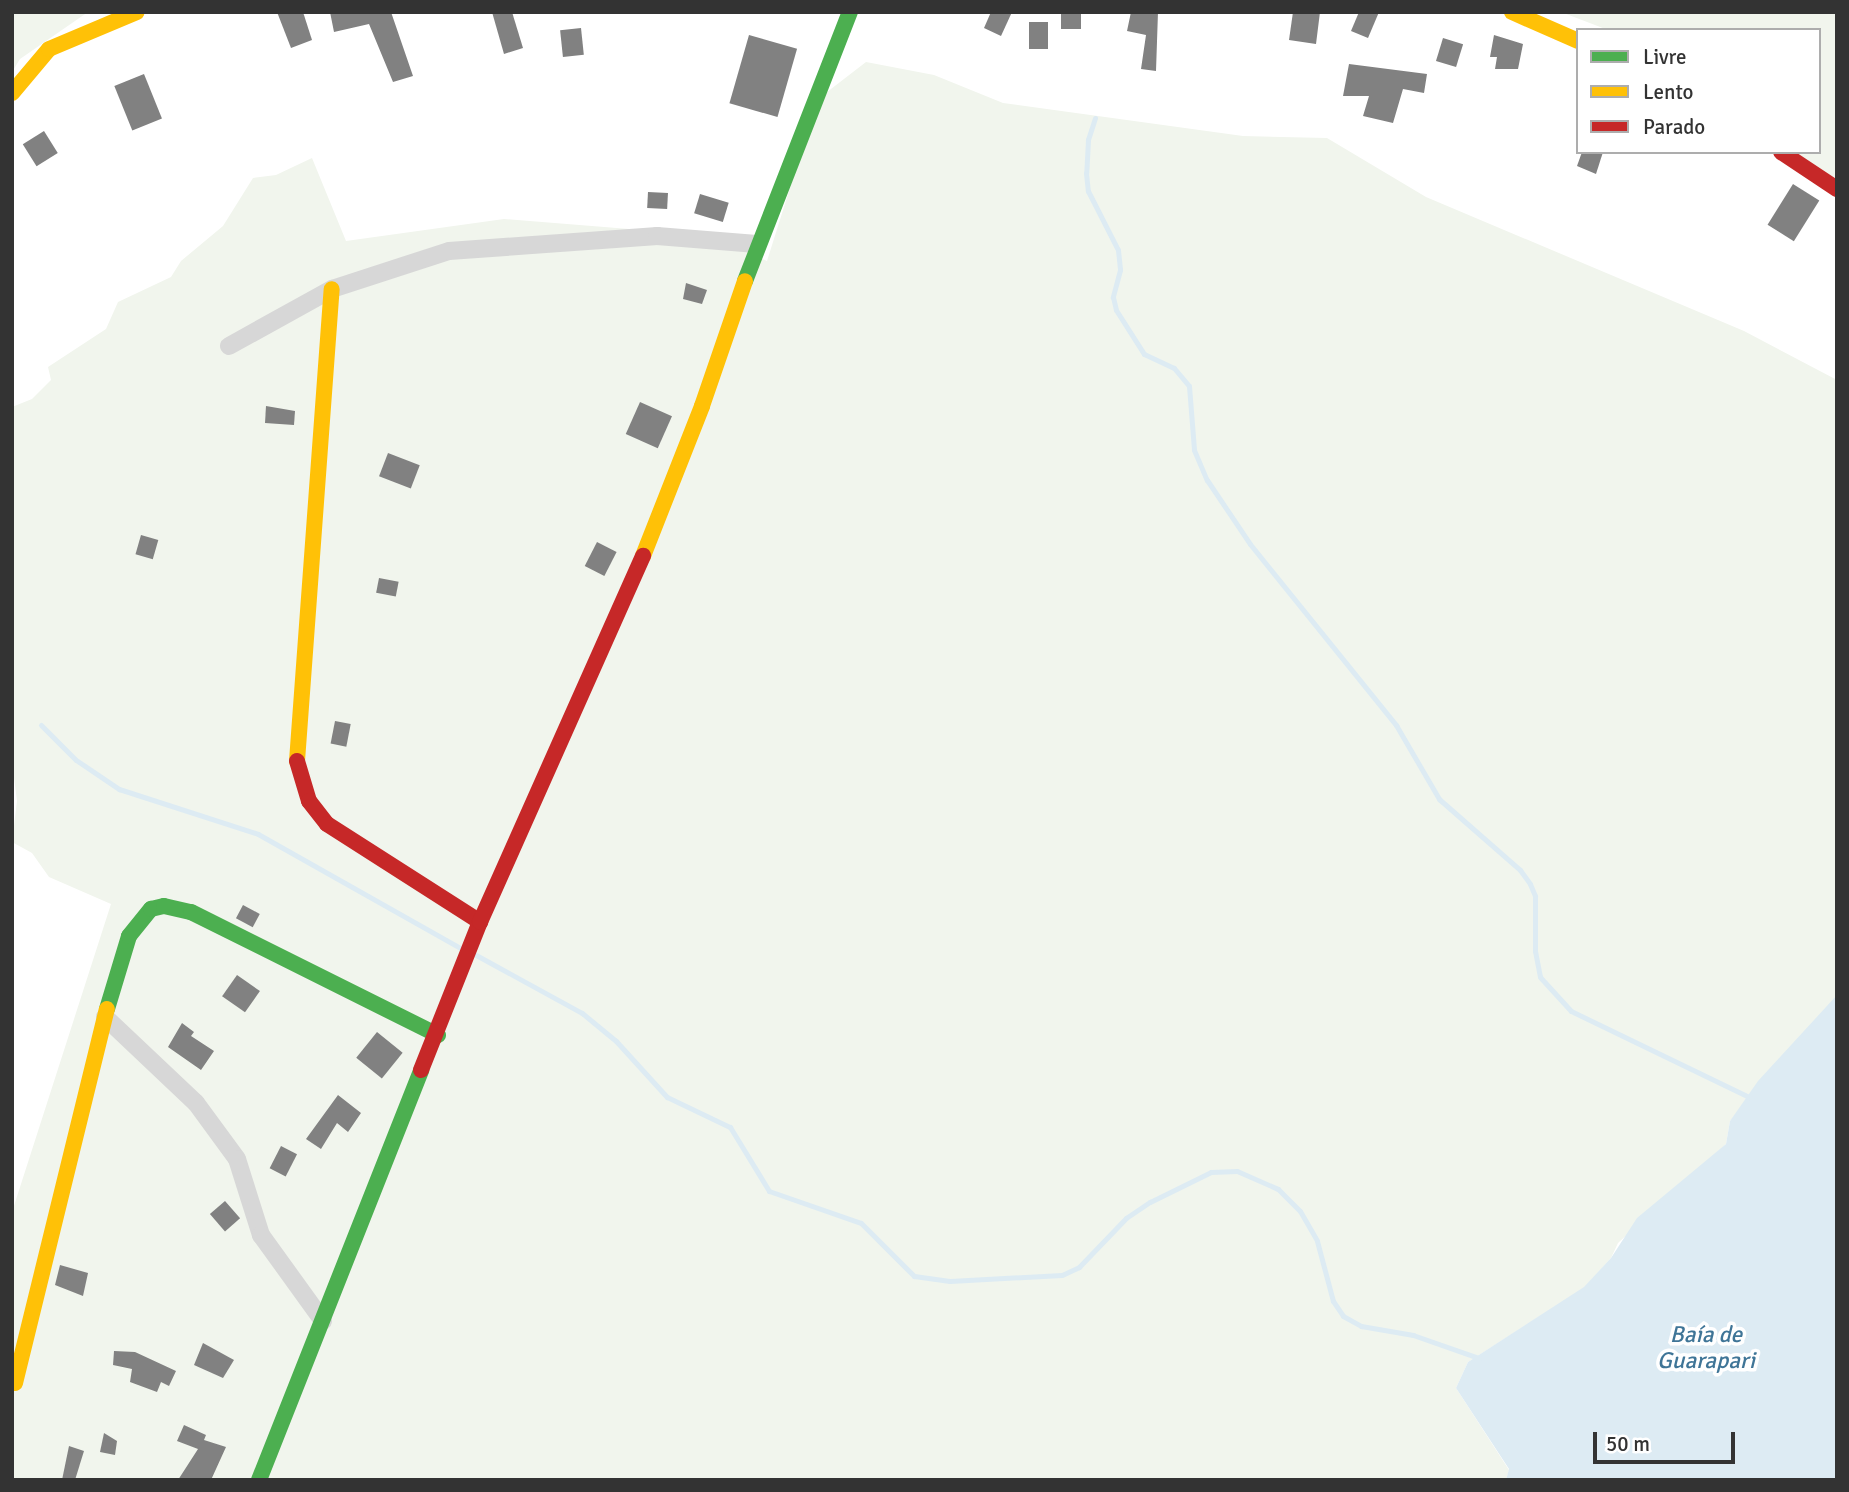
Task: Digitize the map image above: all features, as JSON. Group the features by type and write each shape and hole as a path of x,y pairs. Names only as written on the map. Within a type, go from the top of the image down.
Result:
{"street":[{"path":"12,93 49,49 137,12"},
{"path":"259,1480 438,1035 480,922 633,580 702,406 757,244 850,12"},
{"path":"1512,12 1576,40"},
{"path":"1783,154 1837,189"},
{"path":"229,346 332,289 449,251 657,236 757,244"},
{"path":"332,289 296,746 299,777 309,802 327,824 480,922"},
{"path":"15,1383 105,1017 129,936 143,916 164,906 191,912 438,1035"},
{"path":"105,1017 196,1103 237,1159 261,1235 323,1321"}],"shaded area":[{"path":"12,12 88,12 20,59 12,72"},
{"path":"1561,12 1837,12 1837,183 1794,154 1821,154 1821,28 1603,28"},
{"path":"866,62 934,75 1003,103 1243,136 1327,138 1426,197 1744,331 1837,380 1835,998 1730,1121 1726,1144 1618,1243 1611,1258 1584,1288 1468,1362 1456,1388 1509,1470 1506,1480 12,1480 12,1212 111,904 49,877 32,853 12,842 17,801 12,762 12,407 32,399 51,380 48,367 106,329 118,302 171,277 181,261 223,226 253,178 276,175 312,158 346,241 504,219 654,231 729,244 767,261 818,99"}],"water":[{"name":"Baía de Guarapari","path":"1837,995 1837,1480 1506,1480 1509,1469 1456,1388 1468,1362 1584,1287 1611,1258 1637,1218 1726,1144 1730,1121 1758,1081"}],"building":[{"path":"277,12 303,12 312,40 291,48"},
{"path":"330,12 391,12 413,76 393,82 369,24 334,32"},
{"path":"492,12 512,12 523,48 504,54"},
{"path":"991,12 1012,12 1001,36 984,28"},
{"path":"1061,12 1081,12 1081,29 1061,29"},
{"path":"1131,12 1158,12 1156,71 1141,69 1146,35 1127,31"},
{"path":"1293,12 1320,12 1316,44 1289,40"},
{"path":"1359,12 1379,12 1368,38 1351,31"},
{"path":"1029,22 1048,22 1048,49 1029,49"},
{"path":"581,28 584,55 563,57 560,30"},
{"path":"749,35 797,49 777,117 729,103"},
{"path":"1494,35 1523,44 1518,69 1495,69 1497,57 1490,57"},
{"path":"1443,38 1463,44 1456,67 1436,61"},
{"path":"1349,64 1427,74 1424,93 1403,89 1393,123 1363,116 1369,96 1343,96"},
{"path":"144,74 162,119 132,130 114,86"},
{"path":"44,131 58,153 37,166 23,144"},
{"path":"1581,154 1602,154 1596,174 1577,166"},
{"path":"1793,184 1819,200 1794,241 1768,225"},
{"path":"648,192 668,193 667,209 647,208"},
{"path":"700,194 729,203 723,222 694,213"},
{"path":"686,283 707,290 702,304 683,299"},
{"path":"640,402 672,416 658,448 626,434"},
{"path":"266,406 295,411 294,425 265,423"},
{"path":"388,453 420,465 411,489 379,476"},
{"path":"141,535 158,540 153,559 135,554"},
{"path":"597,542 617,552 604,576 585,566"},
{"path":"379,578 399,582 396,597 376,593"},
{"path":"335,721 351,724 346,747 331,744"},
{"path":"243,905 260,914 253,927 236,918"},
{"path":"237,975 260,991 245,1012 222,996"},
{"path":"182,1023 194,1032 191,1036 214,1051 201,1070 168,1047"},
{"path":"377,1032 403,1053 382,1078 356,1058"},
{"path":"338,1095 361,1113 348,1132 337,1123 321,1149 306,1139"},
{"path":"281,1146 297,1154 286,1176 270,1168"},
{"path":"225,1201 240,1218 225,1231 210,1214"},
{"path":"60,1265 88,1273 83,1296 55,1285"},
{"path":"203,1343 234,1360 223,1378 194,1365"},
{"path":"114,1351 135,1352 176,1371 169,1386 161,1382 157,1392 130,1382 132,1369 113,1365"},
{"path":"184,1425 206,1435 204,1440 226,1447 211,1480 178,1480 198,1449 177,1441"},
{"path":"104,1433 117,1441 115,1455 100,1452"},
{"path":"69,1446 84,1451 75,1480 62,1480"}],"waterway":[{"path":"1095,118 1088,140 1086,173 1088,191 1118,250 1120,270 1113,297 1116,310 1144,354 1174,368 1189,386 1194,450 1207,480 1250,544 1396,725 1439,799 1520,870 1530,884 1535,896 1535,951 1540,977 1571,1011 1751,1098"},
{"path":"41,725 76,760 119,789 258,834 464,950"},
{"path":"476,955 582,1013 616,1041 667,1097 730,1127 769,1191 861,1223 914,1276 950,1281 1062,1275 1079,1267 1126,1218 1150,1202 1211,1172 1237,1171 1278,1189 1300,1211 1317,1241 1333,1301 1343,1316 1361,1326 1413,1335 1479,1358"}],"traffic: fast":[{"path":"745,281 850,12"},
{"path":"107,1009 129,936 151,909 164,906 191,912 438,1035"},
{"path":"259,1480 421,1070"}],"traffic: slow":[{"path":"12,93 49,49 137,12"},
{"path":"1512,12 1576,40"},
{"path":"643,556 702,406 745,281"},
{"path":"297,761 332,289"},
{"path":"15,1383 107,1009"}],"traffic: jam":[{"path":"1784,154 1837,189"},
{"path":"421,1070 480,922 643,556"},
{"path":"297,761 309,801 327,824 480,922"}]}
